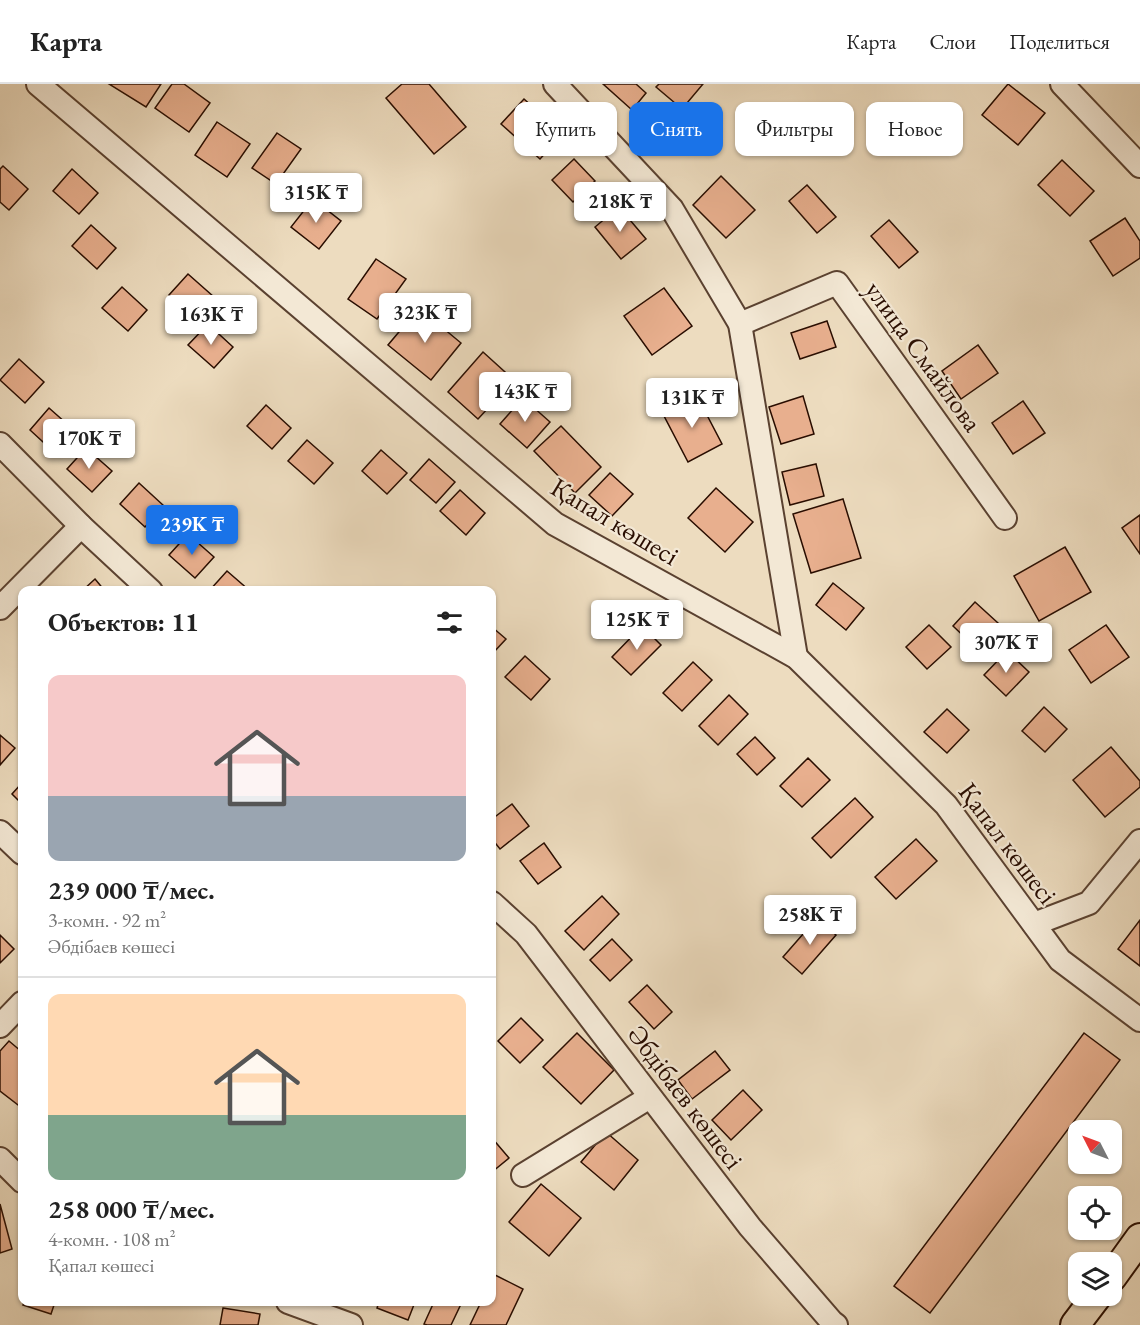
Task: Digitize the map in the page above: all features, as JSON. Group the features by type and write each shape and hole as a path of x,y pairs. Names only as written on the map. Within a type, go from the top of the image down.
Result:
{"main road":[{"path":"1122,1263 1140,1238"},
{"path":"1076,1325 1090,1306"}],"street":[{"name":"Қапал көшесі","path":"38,84 555,524 796,657 946,805 1060,960 1140,1020"},
{"path":"555,84 672,209 740,324 796,657"},
{"path":"1062,84 1140,166"},
{"name":"улица Смайлова","path":"740,324 837,284 1005,518"},
{"path":"0,444 81,526 146,586"},
{"path":"22,586 81,526"},
{"path":"0,608 18,590"},
{"path":"0,832 18,849"},
{"path":"1034,924 1089,903 1140,841"},
{"name":"Әбдібаев көшесі","path":"496,907 526,934 750,1227 836,1325"},
{"path":"0,1026 18,1008"},
{"path":"523,1175 650,1097"},
{"path":"0,1159 18,1177"},
{"path":"299,1306 351,1325"}],"building":[{"path":"109,84 161,84 146,107"},
{"path":"172,84 184,84 210,103 189,132 155,108"},
{"path":"402,84 429,84 466,127 434,154 386,98"},
{"path":"603,84 636,84 646,93 639,102 629,102 629,107"},
{"path":"659,84 703,84 688,102 674,102 656,87"},
{"path":"1008,84 1045,113 1018,145 982,115"},
{"path":"514,110 514,136 501,124"},
{"path":"217,122 250,144 227,177 195,155"},
{"path":"277,133 301,149 276,184 252,168"},
{"path":"574,159 595,181 573,202 552,180"},
{"path":"1062,160 1094,191 1070,216 1038,185"},
{"path":"3,166 28,189 9,210 0,202 0,169"},
{"path":"72,169 98,193 79,214 53,191"},
{"path":"721,176 755,210 726,238 693,205"},
{"path":"807,185 836,217 817,233 789,201"},
{"path":"313,199 341,221 319,249 291,227"},
{"path":"619,207 646,239 621,259 595,227"},
{"path":"1125,218 1140,241 1140,258 1113,276 1090,241"},
{"path":"889,220 918,252 899,268 871,236"},
{"path":"91,225 116,248 97,269 72,246"},
{"path":"376,259 406,279 377,319 348,299"},
{"path":"188,274 214,297 194,318 169,295"},
{"path":"122,287 147,310 128,331 102,308"},
{"path":"664,288 692,326 652,355 624,316"},
{"path":"419,308 461,343 431,380 388,345"},
{"path":"827,321 836,347 800,359 791,333"},
{"path":"208,324 233,347 214,368 188,345"},
{"path":"978,345 998,373 961,399 942,371"},
{"path":"483,352 514,380 478,419 448,392"},
{"path":"19,359 44,382 25,403 0,380"},
{"path":"697,396 722,444 688,462 663,414"},
{"path":"803,396 814,434 781,444 769,407"},
{"path":"523,398 550,422 527,448 500,424"},
{"path":"1023,401 1045,433 1013,454 992,423"},
{"path":"266,405 291,428 272,449 247,426"},
{"path":"49,408 75,431 55,453 30,430"},
{"path":"561,426 601,467 575,493 534,451"},
{"path":"307,440 333,463 314,484 288,461"},
{"path":"86,448 112,471 92,492 67,469"},
{"path":"381,450 407,473 387,494 362,471"},
{"path":"429,459 455,482 436,503 410,480"},
{"path":"816,464 824,496 790,505 782,472"},
{"path":"610,473 633,494 612,516 589,495"},
{"path":"139,483 164,506 145,527 120,504"},
{"path":"716,488 753,522 725,552 688,518"},
{"path":"460,490 485,513 466,535 440,511"},
{"path":"843,499 861,558 811,573 793,514"},
{"path":"1140,515 1140,554 1122,528"},
{"path":"188,534 214,557 195,578 169,555"},
{"path":"1065,547 1091,592 1039,621 1014,576"},
{"path":"227,571 244,586 214,586"},
{"path":"95,579 101,586 87,586"},
{"path":"833,583 864,608 846,630 816,605"},
{"path":"975,602 998,623 975,647 953,626"},
{"path":"929,625 951,647 927,669 906,647"},
{"path":"1106,625 1129,657 1091,683 1069,650"},
{"path":"642,626 661,645 631,675 612,657"},
{"path":"496,630 506,639 496,650"},
{"path":"1007,651 1029,672 1006,696 984,675"},
{"path":"525,656 550,679 531,700 505,677"},
{"path":"693,662 712,680 682,711 663,693"},
{"path":"729,695 748,714 718,745 699,726"},
{"path":"1044,707 1067,729 1045,752 1022,731"},
{"path":"947,709 969,730 947,753 924,732"},
{"path":"0,735 15,748 0,765"},
{"path":"755,737 775,758 757,775 737,754"},
{"path":"1111,747 1140,781 1140,787 1105,817 1073,780"},
{"path":"808,758 830,780 802,807 780,786"},
{"path":"18,787 18,800 12,794"},
{"path":"855,798 873,817 831,858 812,838"},
{"path":"512,804 529,826 500,849 496,844 496,816"},
{"path":"916,839 937,861 896,899 875,877"},
{"path":"544,843 561,867 538,884 520,861"},
{"path":"602,896 619,914 584,950 565,931"},
{"path":"817,918 836,935 802,974 783,957"},
{"path":"1140,920 1140,966 1118,949"},
{"path":"0,935 14,949 0,963"},
{"path":"612,939 632,960 610,981 590,960"},
{"path":"647,985 672,1012 654,1029 629,1002"},
{"path":"521,1018 543,1040 520,1063 498,1041"},
{"path":"577,1033 614,1070 581,1104 543,1067"},
{"path":"1084,1033 1120,1060 1075,1120 1068,1120 1068,1129 930,1313 894,1286"},
{"path":"9,1041 18,1049 18,1105 0,1091 0,1051"},
{"path":"715,1051 730,1070 692,1099 678,1080"},
{"path":"743,1090 762,1110 731,1140 712,1120"},
{"path":"606,1132 638,1160 614,1190 581,1162"},
{"path":"496,1143 509,1158 496,1169"},
{"path":"541,1184 581,1218 549,1256 509,1222"},
{"path":"0,1204 12,1249 0,1253"},
{"path":"496,1276 523,1289 506,1325 470,1325 479,1306 496,1306"},
{"path":"26,1306 54,1306 51,1314"},
{"path":"378,1306 413,1306 408,1320 377,1308"},
{"path":"432,1306 460,1306 451,1325 424,1324"},
{"path":"223,1308 260,1314 258,1325 220,1325"}]}
